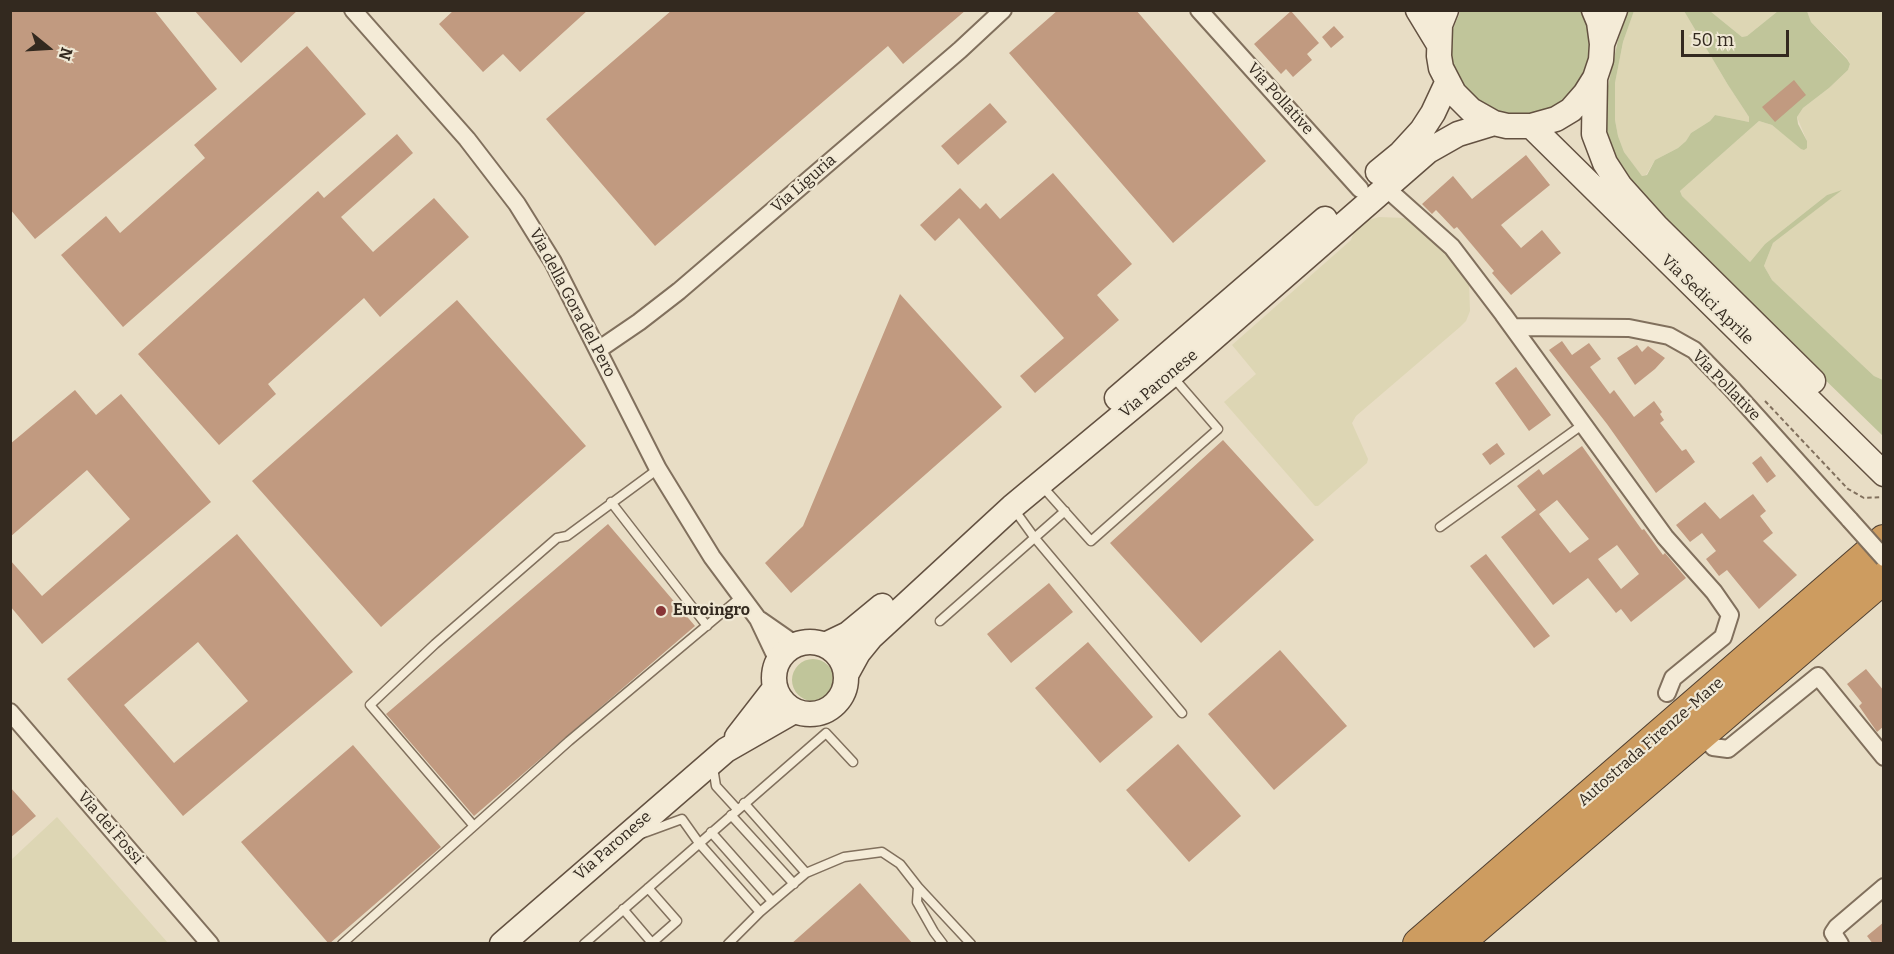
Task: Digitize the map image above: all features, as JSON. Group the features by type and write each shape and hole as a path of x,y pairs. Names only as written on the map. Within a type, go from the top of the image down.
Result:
{"highway":[{"name":"Autostrada Firenze-Mare","path":"1419,944 1884,541"},
{"name":"Autostrada Firenze-Mare","path":"1456,944 1884,577"}],"main road":[{"name":"Via Sedici Aprile","path":"1418,10 1438,43"},
{"name":"Via Sedici Aprile","path":"1446,10 1440,25 1438,43 1441,68 1447,83 1462,103 1476,114 1494,123 1507,126 1532,126 1556,119 1571,110 1585,94 1595,78 1601,60 1602,44 1599,22 1594,10"},
{"path":"1602,44 1615,10"},
{"name":"Via Sedici Aprile","path":"1595,78 1594,134 1605,163 1620,186 1656,226 1884,450"},
{"name":"Via Paronese","path":"796,645 806,642 825,645 848,634 860,625 1412,141 1432,113 1447,83"},
{"name":"Via Paronese","path":"502,944 719,756 757,730 794,711 816,714 836,705 843,695 847,673 858,653 871,637 1012,507 1171,375 1386,188 1443,142 1458,134 1494,123"},
{"name":"Via Sedici Aprile","path":"1532,126 1884,474"},
{"path":"794,711 785,705 775,688 775,670 778,661 786,651 796,645"},
{"path":"825,645 839,657 847,673"},
{"name":"Via Paronese","path":"719,756 775,688"}],"street":[{"name":"Via della Gora del Pero","path":"353,10 466,139 517,204 553,262 658,469 712,557 758,619 778,661"},
{"name":"Via Liguria","path":"598,350 679,291 960,50 1003,10"},
{"name":"Via Pollative","path":"1199,10 1359,189"},
{"path":"1386,188 1452,247 1513,327 1665,537 1714,592 1730,615 1723,637 1673,678 1667,693"},
{"name":"Via Pollative","path":"1513,327 1612,327 1652,332 1668,336 1694,350 1884,558"},
{"name":"Via della Gora del Pero","path":"758,619 796,645"},
{"path":"1713,747 1728,750 1818,676 1884,757"},
{"name":"Via dei Fossi","path":"10,712 210,944"},
{"path":"1840,944 1833,933 1837,927 1884,887"}],"lane":[{"path":"1040,484 1091,540 1218,429 1171,375"},
{"path":"1440,527 1582,425"},
{"path":"473,825 370,705 435,644 557,538 567,536 658,469"},
{"path":"611,502 707,626"},
{"path":"1012,507 1034,537 1182,713"},
{"path":"940,621 1065,511"},
{"path":"342,944 569,741 742,597"},
{"path":"584,944 826,733 853,762"},
{"path":"719,756 716,786 737,809 806,873"},
{"path":"737,809 794,884"},
{"path":"617,843 682,819 699,843 760,912"},
{"path":"711,832 772,901"},
{"path":"728,944 772,901 806,873 844,857 882,852 900,864 918,887 971,944"},
{"path":"918,887 917,902 933,932 943,944"},
{"path":"623,909 652,943 677,921 648,888"}],"path":[{"path":"1732,389 1762,398 1848,489 1864,498 1884,497"}],"shaded area":[{"path":"1634,11 1684,11 1749,117 1749,122 1715,115 1691,133 1678,148 1655,160 1646,175 1642,176 1624,152 1615,120 1615,83 1623,42"},
{"path":"1710,11 1778,11 1747,36 1742,37"},
{"path":"1807,11 1883,11 1883,380 1874,376 1772,280 1764,266 1773,243 1840,191 1827,195 1765,244 1750,262 1682,196 1680,191 1759,121 1772,125 1801,148 1807,141 1797,117 1803,108 1848,70 1850,64 1847,58 1811,22"},
{"path":"1379,217 1405,218 1418,226 1454,259 1469,283 1470,311 1466,321 1460,327 1356,416 1352,423 1368,459 1367,463 1318,506 1315,506 1224,402 1256,374 1232,345 1351,240 1354,231 1369,220"},
{"path":"57,817 168,943 11,943 11,860"}],"green space":[{"path":"1461,10 1584,11 1589,19 1592,68 1563,107 1517,120 1474,101 1456,76 1451,60 1450,44 1453,29"},
{"path":"1628,11 1634,11 1623,42 1615,83 1615,120 1624,152 1642,176 1647,175 1655,160 1678,148 1691,133 1715,115 1749,122 1749,117 1684,11 1710,11 1742,37 1747,36 1778,11 1807,11 1811,22 1850,64 1848,70 1803,108 1797,117 1807,141 1807,148 1801,149 1772,125 1759,121 1680,191 1682,196 1750,262 1765,244 1827,195 1842,190 1773,243 1764,266 1772,280 1874,376 1883,380 1883,436 1643,203 1614,161 1606,134 1605,112 1618,40"},
{"path":"813,659 821,660 828,665 833,672 833,688 828,695 821,700 813,701 805,700 798,695 793,688 792,680 793,672 798,665 805,660"}],"building":[{"path":"10,10 154,10 217,89 35,239 10,209"},
{"path":"194,10 298,10 241,63"},
{"path":"454,10 588,10 520,72 503,54 483,72 439,24"},
{"path":"672,10 966,10 903,64 888,46 655,246 546,119"},
{"path":"1058,10 1136,10 1266,161 1173,243 1009,53"},
{"path":"1291,11 1319,43 1307,54 1312,60 1293,77 1286,69 1281,74 1254,44"},
{"path":"1334,26 1344,37 1331,48 1322,37"},
{"path":"307,46 366,114 123,327 61,255 106,216 120,233 205,158 194,145"},
{"path":"1794,80 1806,95 1775,122 1762,107"},
{"path":"990,103 1007,122 958,165 941,146"},
{"path":"397,134 413,153 341,217 373,252 434,198 469,237 380,317 364,298 268,384 276,394 219,445 138,354 318,191 324,198"},
{"path":"1526,155 1550,185 1501,225 1521,248 1542,230 1561,253 1511,295 1457,227 1454,229 1436,210 1432,214 1422,204 1453,176 1472,199"},
{"path":"1053,173 1132,264 1097,295 1119,320 1035,393 1020,376 1064,338 959,218 935,241 920,225 960,188 980,209 986,203 1000,219"},
{"path":"900,294 1002,407 791,593 765,563 803,526"},
{"path":"457,300 586,446 381,627 252,481"},
{"path":"1562,341 1572,355 1589,343 1601,359 1590,367 1610,394 1614,390 1634,417 1654,401 1662,412 1660,414 1664,420 1660,423 1682,451 1686,449 1695,462 1656,493 1607,424 1549,350"},
{"path":"1637,345 1642,352 1648,346 1665,358 1635,385 1617,358"},
{"path":"1516,367 1551,415 1529,431 1495,383"},
{"path":"75,390 96,415 121,394 211,502 42,644 10,606 10,560 42,596 130,519 87,470 10,537 10,444"},
{"path":"1223,440 1314,540 1201,643 1110,543"},
{"path":"1497,443 1505,454 1490,465 1482,454"},
{"path":"1582,446 1642,530 1644,529 1663,555 1665,553 1686,578 1631,622 1621,609 1616,613 1588,578 1553,605 1501,537 1536,510 1517,486 1539,469 1543,475","holes":["1557,500 1589,539 1570,553 1539,514","1617,545 1639,574 1621,589 1598,559"]},
{"path":"1761,456 1776,476 1767,483 1752,463"},
{"path":"1753,494 1766,511 1760,516 1773,533 1763,541 1797,575 1759,609 1727,570 1719,576 1706,559 1716,551 1702,533 1690,542 1676,525 1705,502 1720,519"},
{"path":"608,524 695,626 474,816 386,714"},
{"path":"237,534 353,672 183,816 67,679","holes":["198,642 248,701 174,763 124,705"]},
{"path":"1486,554 1550,636 1534,648 1470,566"},
{"path":"1049,583 1073,612 1011,663 987,634"},
{"path":"1088,642 1153,717 1100,763 1035,688"},
{"path":"1280,650 1347,726 1274,790 1208,714"},
{"path":"1866,669 1884,691 1884,726 1877,732 1859,706 1862,703 1847,684"},
{"path":"1178,744 1241,816 1189,862 1126,790"},
{"path":"353,745 441,847 329,944 241,842"},
{"path":"10,787 36,816 10,838"},
{"path":"860,883 913,944 791,944"},
{"path":"1884,922 1884,944 1873,944 1867,936"}],"place":[{"name":"Euroingro","path":"661,611"}]}
